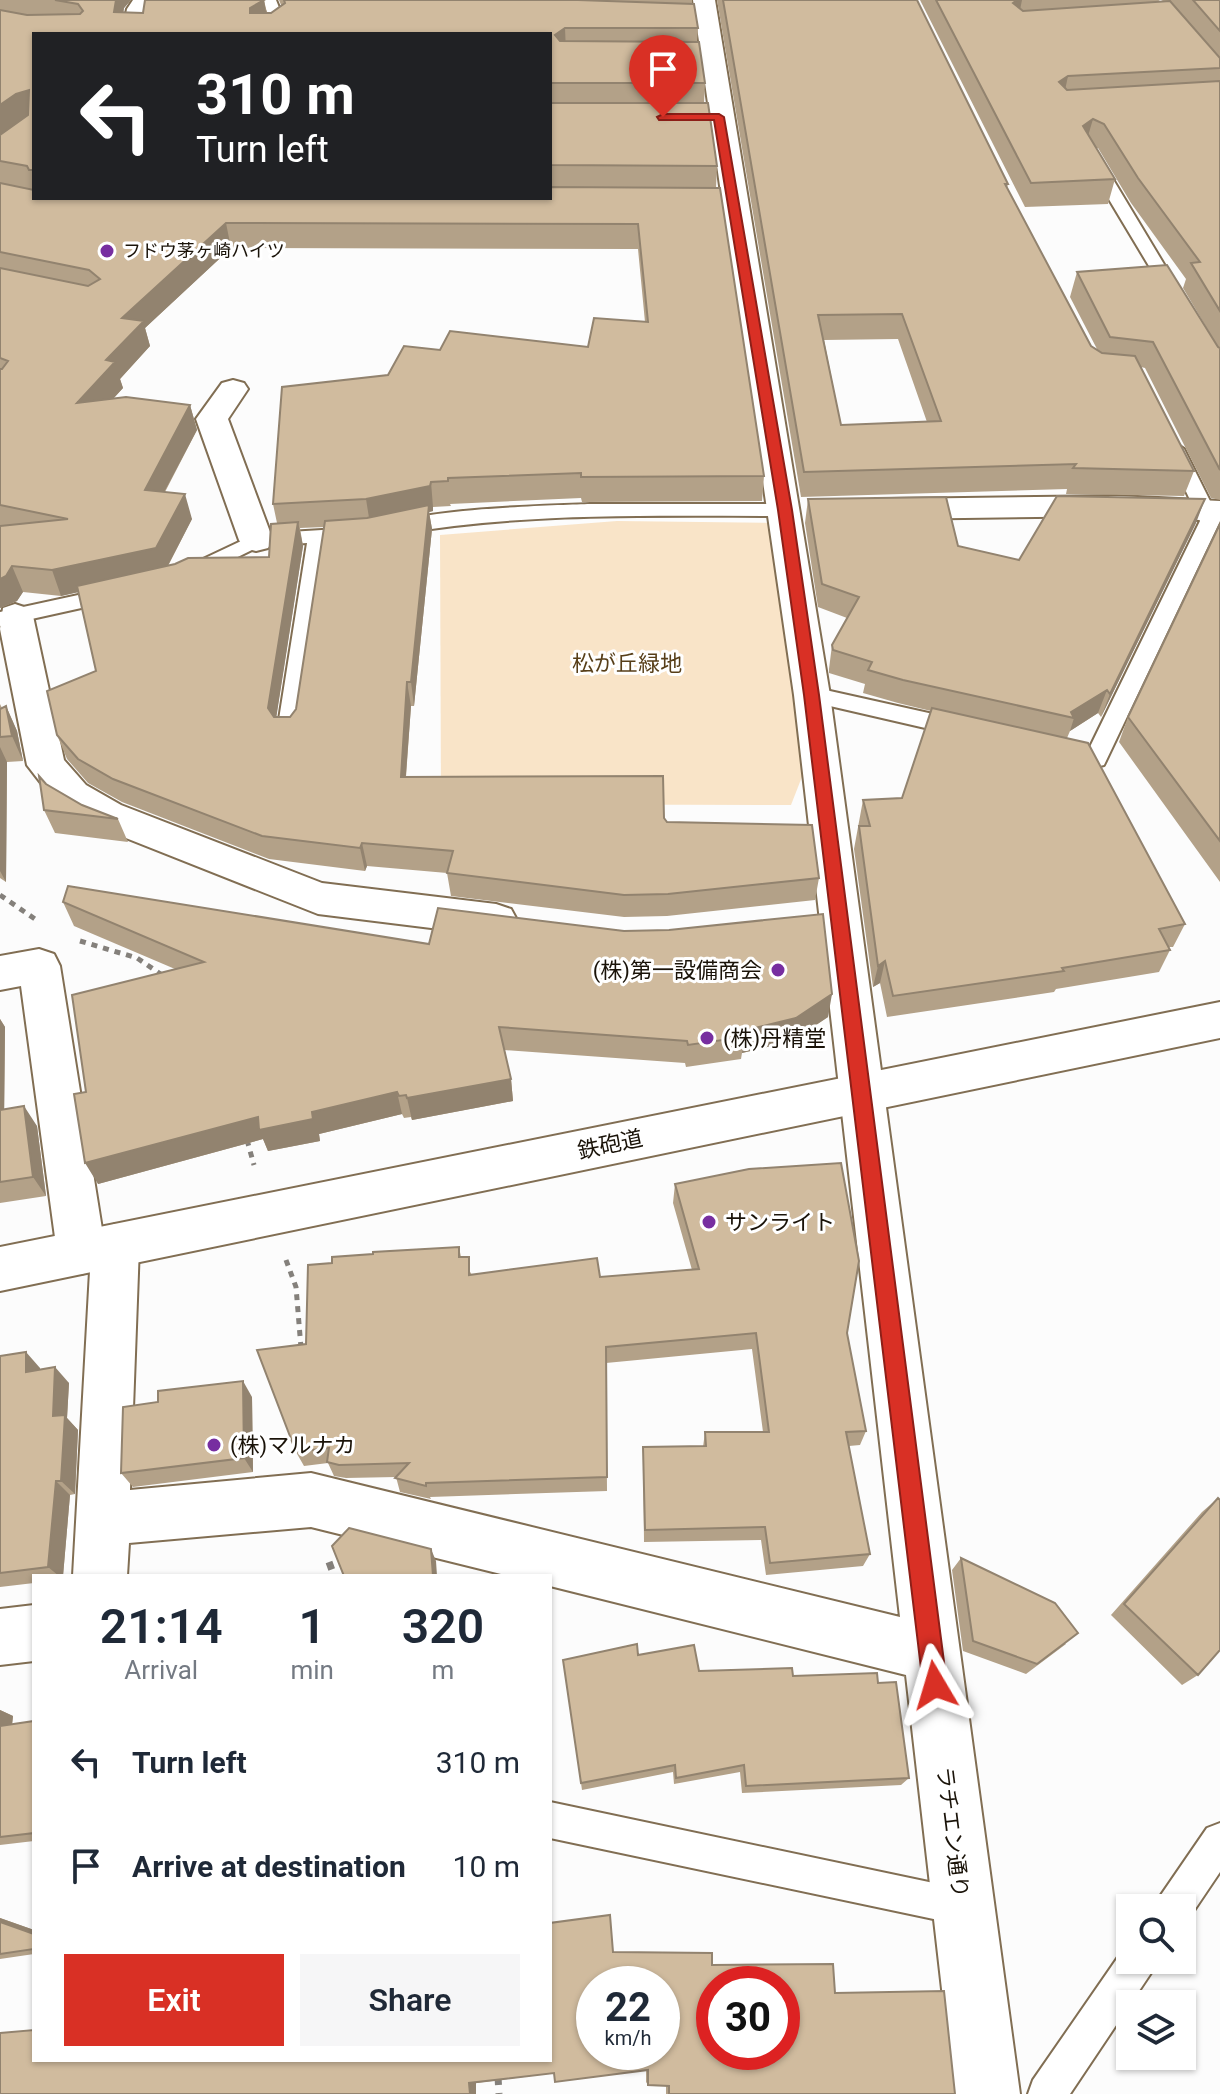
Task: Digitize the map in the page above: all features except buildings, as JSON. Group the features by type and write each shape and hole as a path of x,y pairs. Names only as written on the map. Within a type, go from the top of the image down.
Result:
{"street":[{"path":"134,32 138,9 145,0"},
{"name":"ラチエン通り","path":"699,31 704,117 717,202 798,510 812,695 823,919 860,1093 987,2094"},
{"path":"233,389 212,419 256,540"},
{"path":"858,509 1117,506 1213,511"},
{"path":"8,617 46,765 72,795 107,815 318,898 532,924"},
{"path":"0,973 39,966 98,1249 103,1519 100,1574"},
{"name":"鉄砲道","path":"0,1269 1220,1020"},
{"path":"103,1519 311,1500 931,1653"},
{"path":"0,1637 32,1633"}],"lane":[{"path":"267,32 279,25 269,0"},
{"path":"1088,151 1181,306"},
{"path":"1051,749 1096,759 1210,521 1213,511 1164,428"},
{"path":"175,580 256,540 378,532 443,518 599,511 798,510"},
{"path":"288,732 318,537"},
{"path":"8,617 131,590"},
{"path":"812,695 976,732"},
{"path":"552,1820 962,1907"},
{"path":"1184,1894 1220,1841"},
{"path":"1047,2094 1128,1974"}],"path":[{"path":"0,895 47,927"},
{"path":"72,939 137,958 170,981"},
{"path":"242,1125 256,1170"},
{"path":"286,1259 296,1287 301,1363"},
{"path":"311,1500 333,1574"},
{"path":"498,2071 499,2094"}],"green space":[{"name":"松が丘緑地","path":"617,521 779,523 814,746 791,805 441,804 440,535"}],"place":[{"name":"フドウ茅ヶ崎ハイツ","path":"107,251"},
{"name":"(株)第一設備商会","path":"778,970"},
{"name":"(株)丹精堂","path":"707,1038"},
{"name":"サンライト","path":"709,1222"},
{"name":"(株)マルナカ","path":"214,1445"}],"route":[{"path":"663,117 719,117 785,510 812,695 935,1685"}]}
